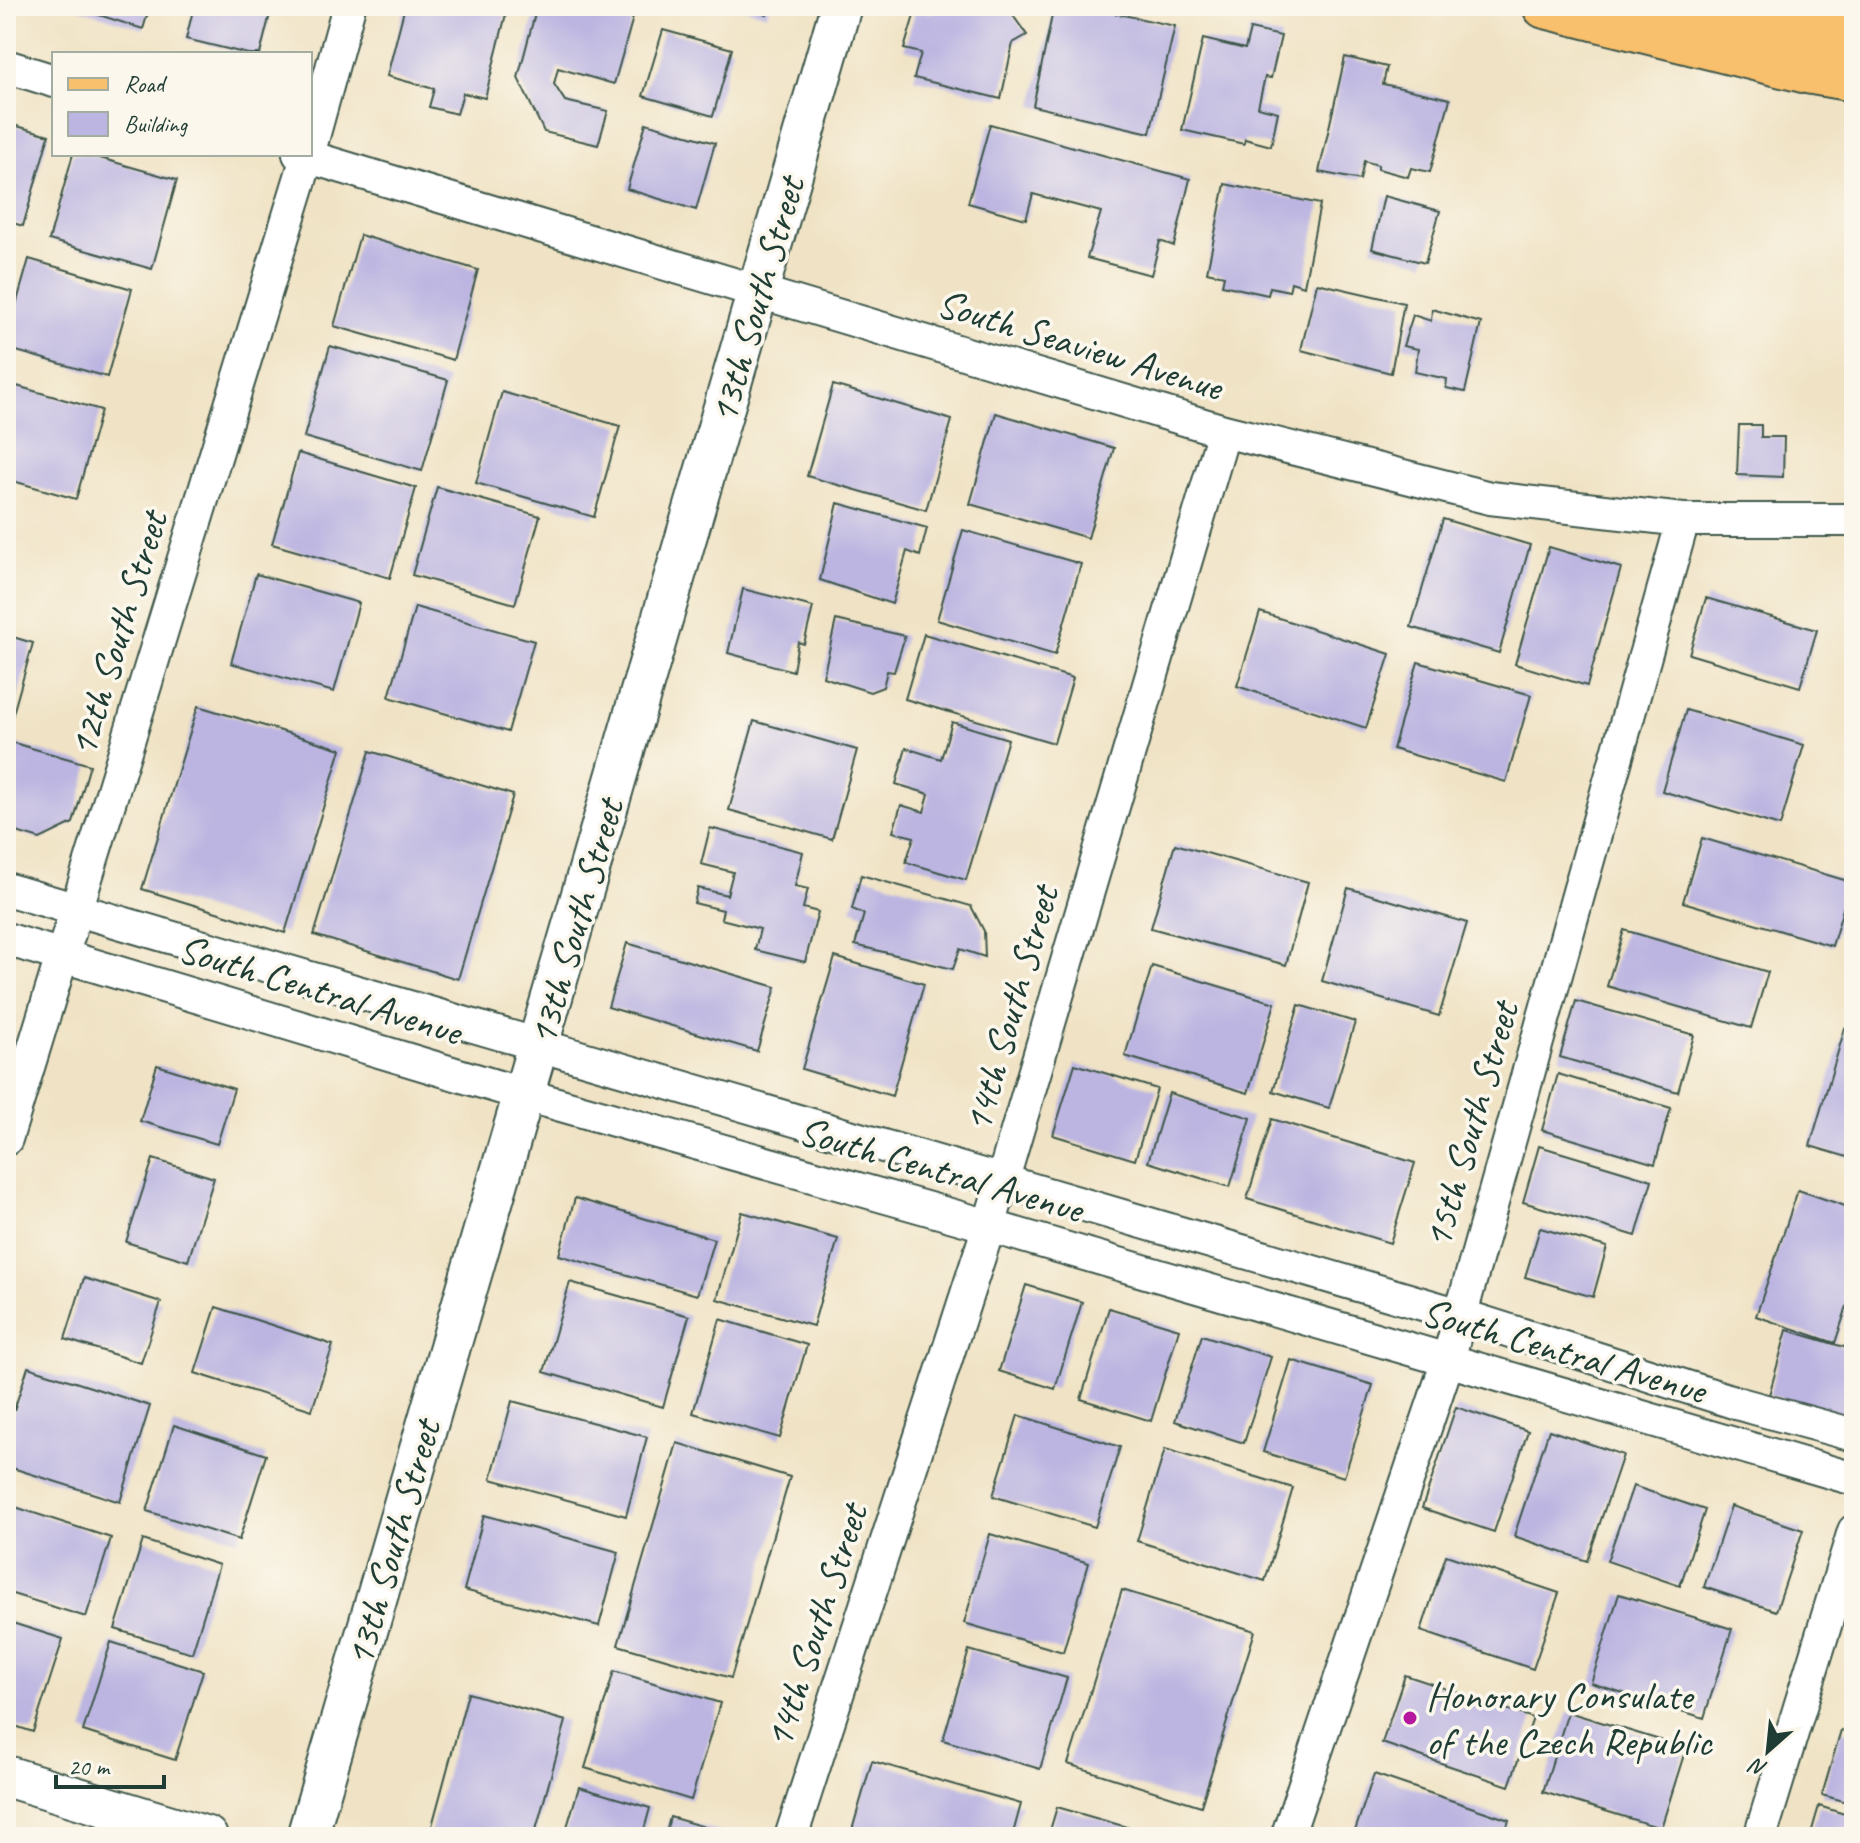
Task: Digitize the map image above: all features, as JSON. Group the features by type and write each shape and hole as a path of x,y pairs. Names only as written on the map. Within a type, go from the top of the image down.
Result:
{"main road":[{"path":"1545,6 1807,71 1854,79"},
{"path":"1676,6 1810,32 1854,34"},
{"path":"1845,6 1854,8"}],"street":[{"name":"12th South Street","path":"312,132 349,6"},
{"name":"13th South Street","path":"307,1837 841,6"},
{"path":"6,66 52,80"},
{"name":"South Seaview Avenue","path":"312,155 1224,431 1490,498 1683,520 1854,520"},
{"name":"12th South Street","path":"6,1139 305,156"},
{"name":"14th South Street","path":"791,1837 1003,1182 1224,431"},
{"name":"15th South Street","path":"1287,1837 1448,1360 1683,520"},
{"path":"6,889 1460,1315 1740,1404 1854,1435"},
{"name":"South Central Avenue","path":"6,939 522,1094 989,1226 1854,1479"},
{"path":"1760,1837 1854,1531"},
{"path":"6,1776 207,1837"}],"building":[{"path":"71,6 150,6 143,29"},
{"path":"194,6 272,6 260,52 240,52 186,39"},
{"path":"405,6 508,6 485,98 463,93 457,114 429,107 434,89 387,76"},
{"path":"537,6 604,6 634,14 614,84 558,68 554,84 565,101 608,111 598,145 544,132 518,78"},
{"path":"737,6 769,6 767,15"},
{"path":"944,6 1006,6 1027,35 1013,43 1001,99 914,78 921,53 904,49 916,9 930,13"},
{"path":"1054,6 1081,6 1175,26 1150,133 1033,106"},
{"path":"1250,29 1281,36 1271,78 1265,77 1258,107 1278,112 1271,146 1245,139 1244,144 1182,130 1203,39 1245,49"},
{"path":"663,30 732,49 713,116 643,96"},
{"path":"1345,57 1387,67 1383,84 1450,99 1430,172 1411,168 1408,177 1378,169 1378,165 1364,161 1360,180 1319,172"},
{"path":"6,123 49,135 23,226 6,221"},
{"path":"646,123 715,143 696,210 627,189"},
{"path":"990,124 1190,179 1174,246 1160,241 1151,275 1087,258 1101,212 1033,194 1026,219 968,203"},
{"path":"72,156 93,156 177,180 152,269 49,240"},
{"path":"1225,184 1320,204 1304,286 1291,282 1289,291 1270,287 1268,295 1222,285 1224,276 1207,272"},
{"path":"1384,196 1440,211 1425,263 1372,249"},
{"path":"360,235 478,270 453,360 334,326"},
{"path":"29,259 132,289 107,377 6,348"},
{"path":"1317,283 1404,303 1391,373 1301,350"},
{"path":"1432,309 1481,323 1465,392 1446,388 1447,379 1415,372 1418,349 1403,346 1413,315 1431,321"},
{"path":"330,346 448,380 422,471 304,437"},
{"path":"6,383 101,410 76,499 6,479"},
{"path":"833,385 952,420 926,510 807,476"},
{"path":"502,392 620,426 594,517 476,483"},
{"path":"996,413 1114,448 1088,538 970,504"},
{"path":"1739,425 1761,425 1761,437 1784,437 1783,477 1737,475"},
{"path":"298,453 416,488 390,578 272,544"},
{"path":"437,487 540,516 515,604 412,575"},
{"path":"838,503 927,528 920,556 907,551 892,604 820,580"},
{"path":"1443,519 1530,545 1499,653 1411,627"},
{"path":"963,530 1081,564 1055,655 937,620"},
{"path":"1549,547 1621,568 1587,686 1515,664"},
{"path":"256,574 359,603 334,692 231,663"},
{"path":"743,589 813,607 804,644 798,642 793,671 728,653"},
{"path":"1706,598 1817,630 1800,687 1689,654"},
{"path":"415,607 534,641 508,732 389,697"},
{"path":"1260,612 1390,654 1366,728 1237,686"},
{"path":"836,620 905,636 894,672 887,671 883,687 870,692 823,677"},
{"path":"924,634 1073,678 1054,743 905,699"},
{"path":"6,635 33,643 7,735 6,735"},
{"path":"1418,662 1531,695 1506,782 1393,749"},
{"path":"198,706 341,749 285,933 142,889"},
{"path":"1686,710 1804,745 1780,826 1662,791"},
{"path":"754,721 857,750 832,839 729,810"},
{"path":"952,722 1008,739 966,880 906,862 914,837 893,832 901,805 924,812 929,794 896,784 906,748 941,759"},
{"path":"7,741 90,765 73,823 40,839 6,829"},
{"path":"370,751 513,795 458,979 314,935"},
{"path":"710,828 803,852 795,886 808,889 803,908 818,912 805,962 755,950 760,929 721,919 723,910 694,903 698,888 727,895 733,872 701,864"},
{"path":"1702,838 1851,882 1832,946 1683,902"},
{"path":"1175,844 1308,882 1286,965 1151,928"},
{"path":"861,875 971,906 984,931 985,957 960,949 953,969 855,945 864,914 852,909"},
{"path":"1348,888 1467,923 1439,1016 1322,981"},
{"path":"1624,930 1768,972 1751,1028 1607,986"},
{"path":"627,943 776,987 757,1051 608,1007"},
{"path":"835,957 924,984 892,1096 802,1069"},
{"path":"1152,966 1275,1003 1248,1093 1125,1056"},
{"path":"1576,1001 1694,1035 1678,1092 1560,1057"},
{"path":"1299,1005 1355,1022 1329,1108 1273,1091"},
{"path":"1845,1028 1854,1031 1854,1159 1810,1146"},
{"path":"1075,1064 1157,1089 1135,1160 1053,1135"},
{"path":"157,1065 234,1089 217,1144 140,1121"},
{"path":"1558,1074 1671,1108 1655,1164 1542,1130"},
{"path":"1169,1093 1251,1118 1230,1187 1148,1162"},
{"path":"1272,1119 1415,1163 1390,1243 1247,1199"},
{"path":"1539,1146 1652,1180 1636,1236 1523,1202"},
{"path":"153,1159 214,1178 188,1261 126,1242"},
{"path":"1798,1190 1854,1209 1854,1285 1835,1343 1756,1316"},
{"path":"575,1198 714,1239 697,1295 559,1255"},
{"path":"742,1212 838,1239 813,1326 717,1299"},
{"path":"1540,1228 1607,1247 1593,1297 1525,1277"},
{"path":"84,1278 161,1302 141,1363 65,1339"},
{"path":"570,1282 689,1316 663,1407 544,1372"},
{"path":"1026,1285 1082,1302 1055,1389 999,1371"},
{"path":"216,1307 333,1345 312,1410 195,1373"},
{"path":"1109,1308 1179,1329 1151,1421 1081,1399"},
{"path":"720,1319 807,1345 780,1438 693,1413"},
{"path":"1787,1330 1854,1350 1854,1420 1769,1395"},
{"path":"1202,1335 1271,1357 1244,1443 1175,1421"},
{"path":"1291,1360 1373,1385 1344,1477 1263,1452"},
{"path":"28,1367 150,1406 120,1502 6,1466 6,1435"},
{"path":"512,1401 647,1437 626,1516 491,1479"},
{"path":"1456,1407 1528,1431 1494,1532 1422,1508"},
{"path":"1018,1415 1120,1447 1095,1527 993,1496"},
{"path":"174,1425 266,1455 239,1540 147,1511"},
{"path":"1549,1430 1623,1455 1587,1561 1514,1536"},
{"path":"677,1443 790,1477 731,1678 618,1645"},
{"path":"1165,1449 1293,1488 1265,1581 1137,1541"},
{"path":"1633,1486 1705,1510 1680,1586 1607,1561"},
{"path":"9,1505 111,1538 86,1617 6,1592 6,1515"},
{"path":"1731,1506 1803,1530 1776,1611 1704,1587"},
{"path":"484,1515 619,1552 599,1626 464,1590"},
{"path":"990,1534 1089,1563 1063,1652 964,1623"},
{"path":"143,1540 219,1565 192,1653 115,1629"},
{"path":"1446,1555 1559,1593 1533,1669 1421,1631"},
{"path":"1122,1590 1255,1631 1201,1806 1068,1764"},
{"path":"1619,1594 1732,1629 1704,1718 1591,1683"},
{"path":"6,1621 63,1639 33,1732 6,1723"},
{"path":"111,1642 203,1671 175,1760 83,1731"},
{"path":"969,1650 1067,1678 1040,1769 943,1740"},
{"path":"614,1671 720,1703 691,1800 585,1768"},
{"path":"1405,1675 1533,1718 1509,1786 1382,1743"},
{"path":"468,1693 566,1721 534,1837 429,1837"},
{"path":"1568,1712 1686,1748 1661,1828 1543,1792"},
{"path":"1841,1730 1854,1734 1854,1804 1822,1795"},
{"path":"872,1761 1021,1804 1012,1837 850,1837"},
{"path":"1374,1774 1509,1820 1504,1837 1353,1837"},
{"path":"579,1787 650,1808 642,1837 564,1837"},
{"path":"1819,1806 1854,1817 1854,1837 1810,1837"},
{"path":"1057,1807 1158,1836 1158,1837 1048,1837"},
{"path":"670,1817 736,1836 736,1837 665,1837"}],"place":[{"name":"Honorary Consulate of the Czech Republic","path":"1410,1718"}]}
